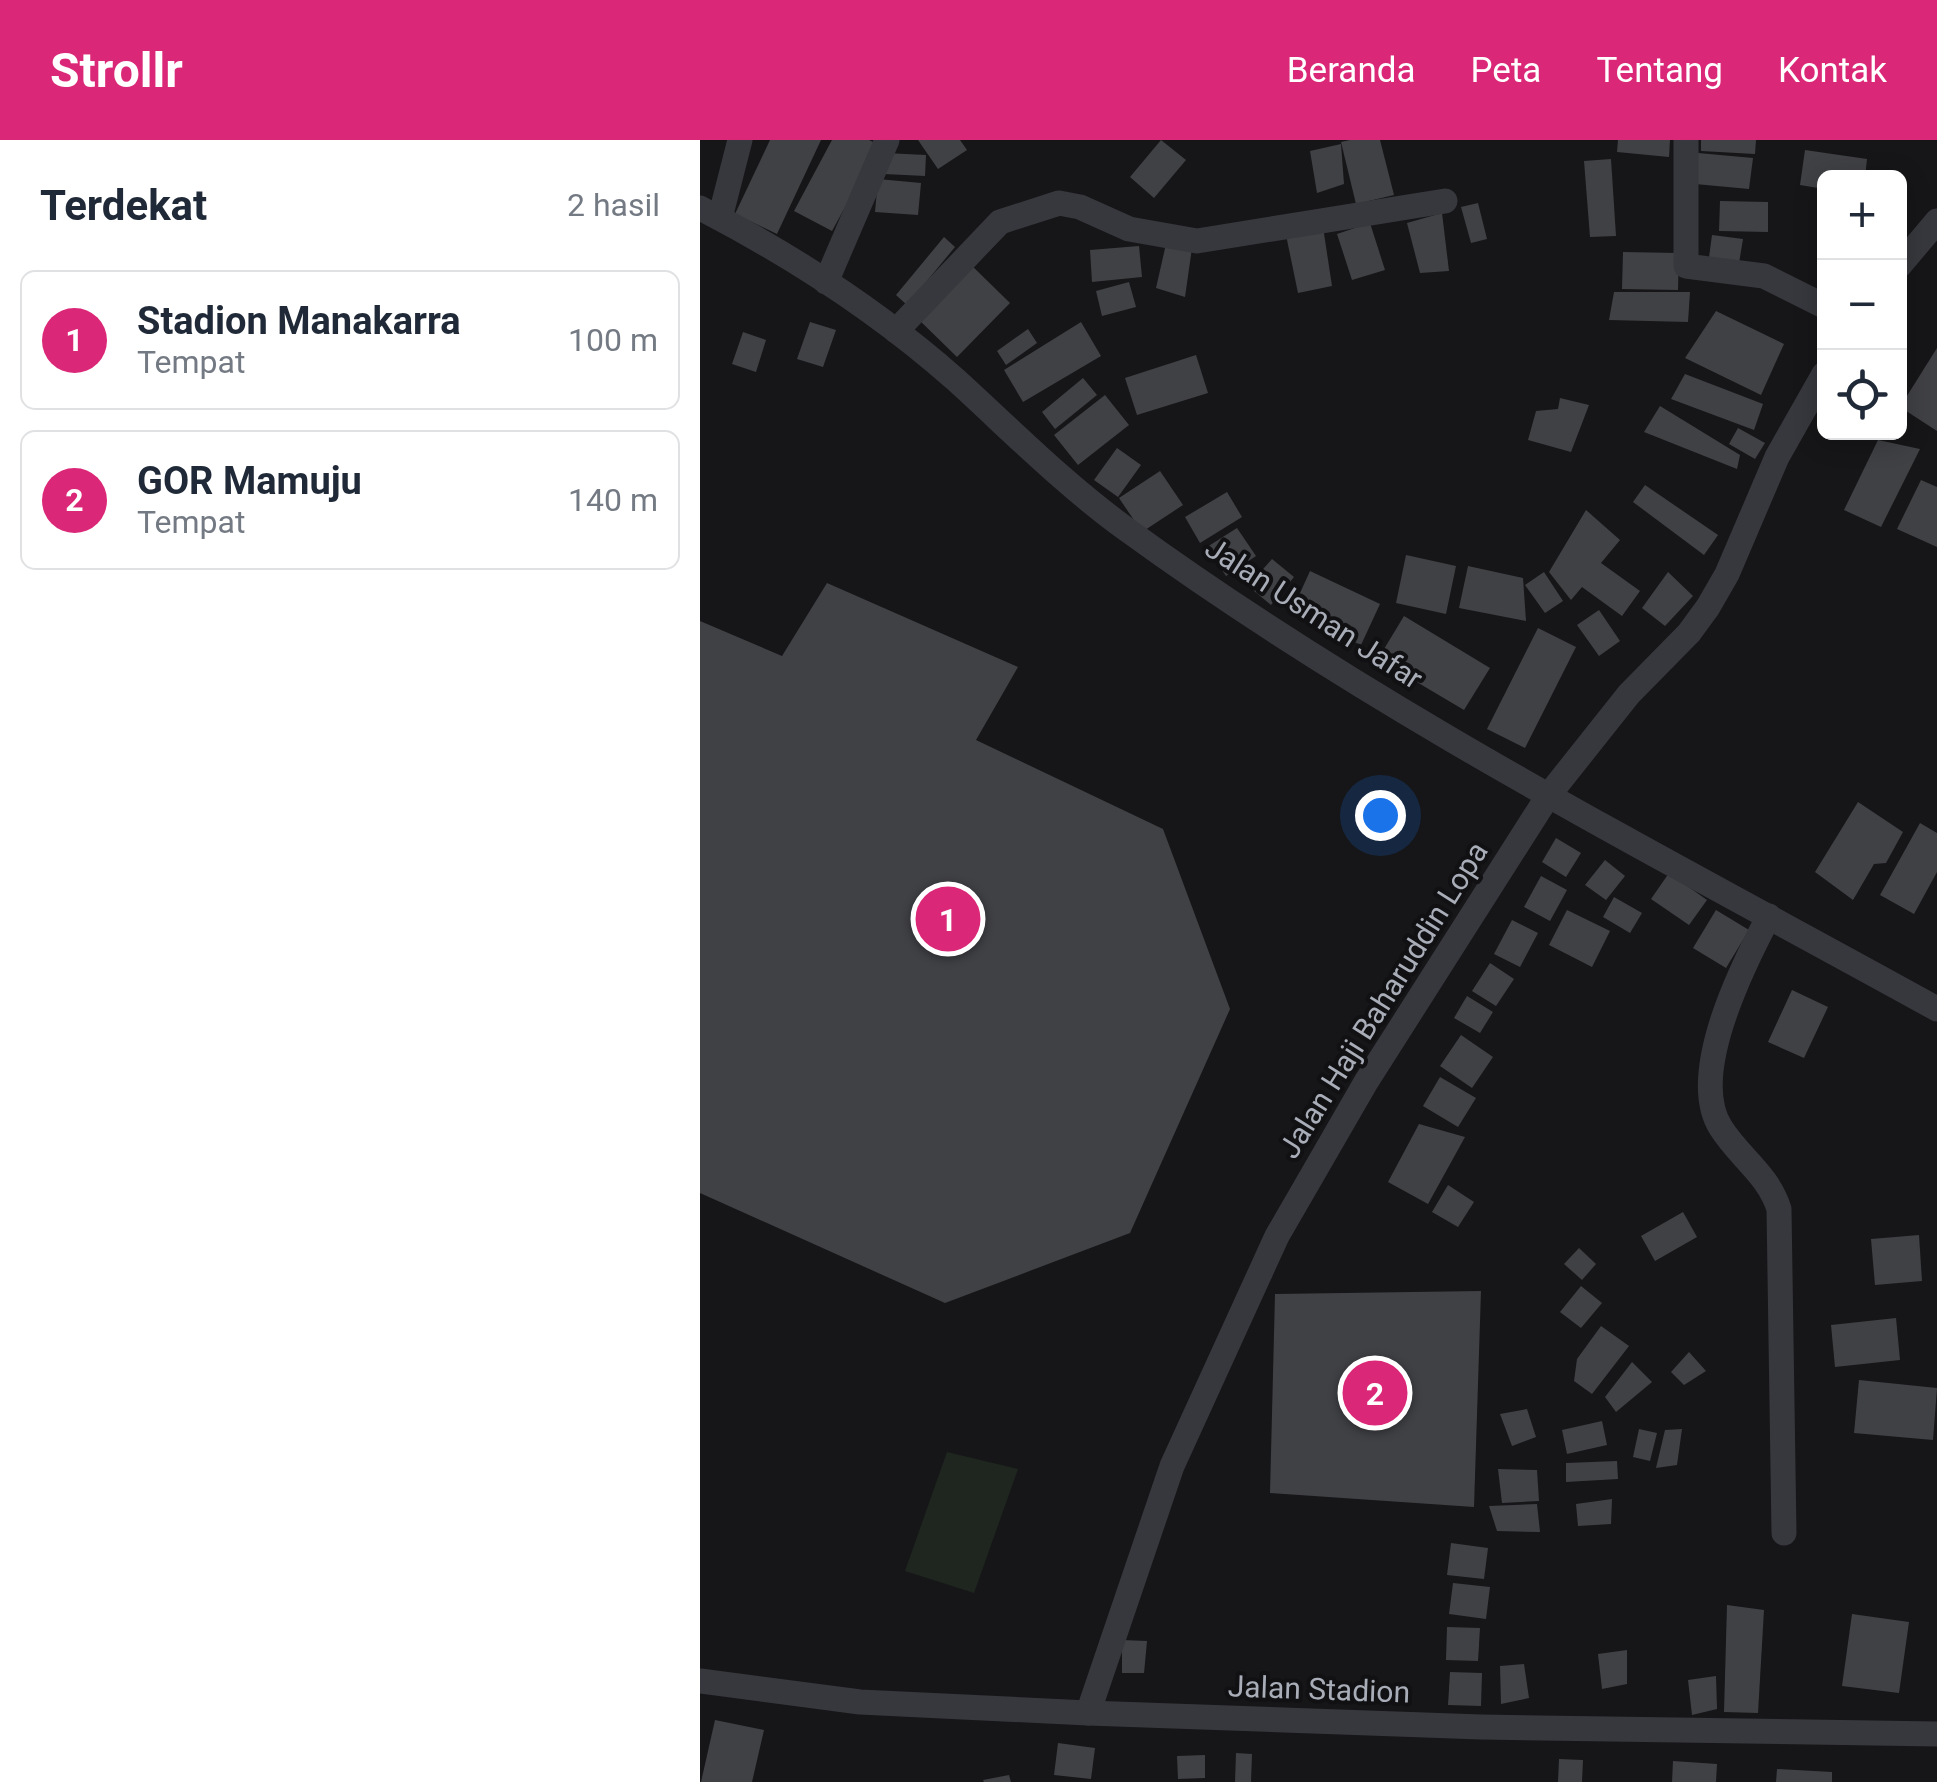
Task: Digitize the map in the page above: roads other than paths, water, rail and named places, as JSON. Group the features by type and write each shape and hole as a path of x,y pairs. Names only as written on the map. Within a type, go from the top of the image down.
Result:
{"street":[{"path":"710,213 740,140"},
{"path":"826,282 887,140"},
{"path":"1686,140 1686,266 1764,276 1817,302"},
{"path":"896,332 1000,222 1059,203 1080,207 1129,229 1198,241 1445,202"},
{"name":"Jalan Usman Jafar","path":"710,213 826,282 896,332 956,380 1041,462 1125,528 1351,680 1548,796 1937,1009"},
{"path":"1904,260 1937,221"},
{"name":"Jalan Haji Baharuddin Lopa","path":"1088,1713 1172,1466 1278,1236 1366,1082 1548,796 1629,694 1689,633 1708,606 1727,574 1777,457 1817,386"},
{"path":"1770,916 1737,982 1716,1046 1711,1085 1714,1112 1721,1129 1759,1171 1779,1209 1784,1533"},
{"name":"Jalan Stadion","path":"700,1681 860,1702 1088,1713 1481,1728 1937,1734"}],"place":[{"name":"Stadion Manakarra","path":"948,919"},
{"name":"GOR Mamuju","path":"1375,1393"}]}
